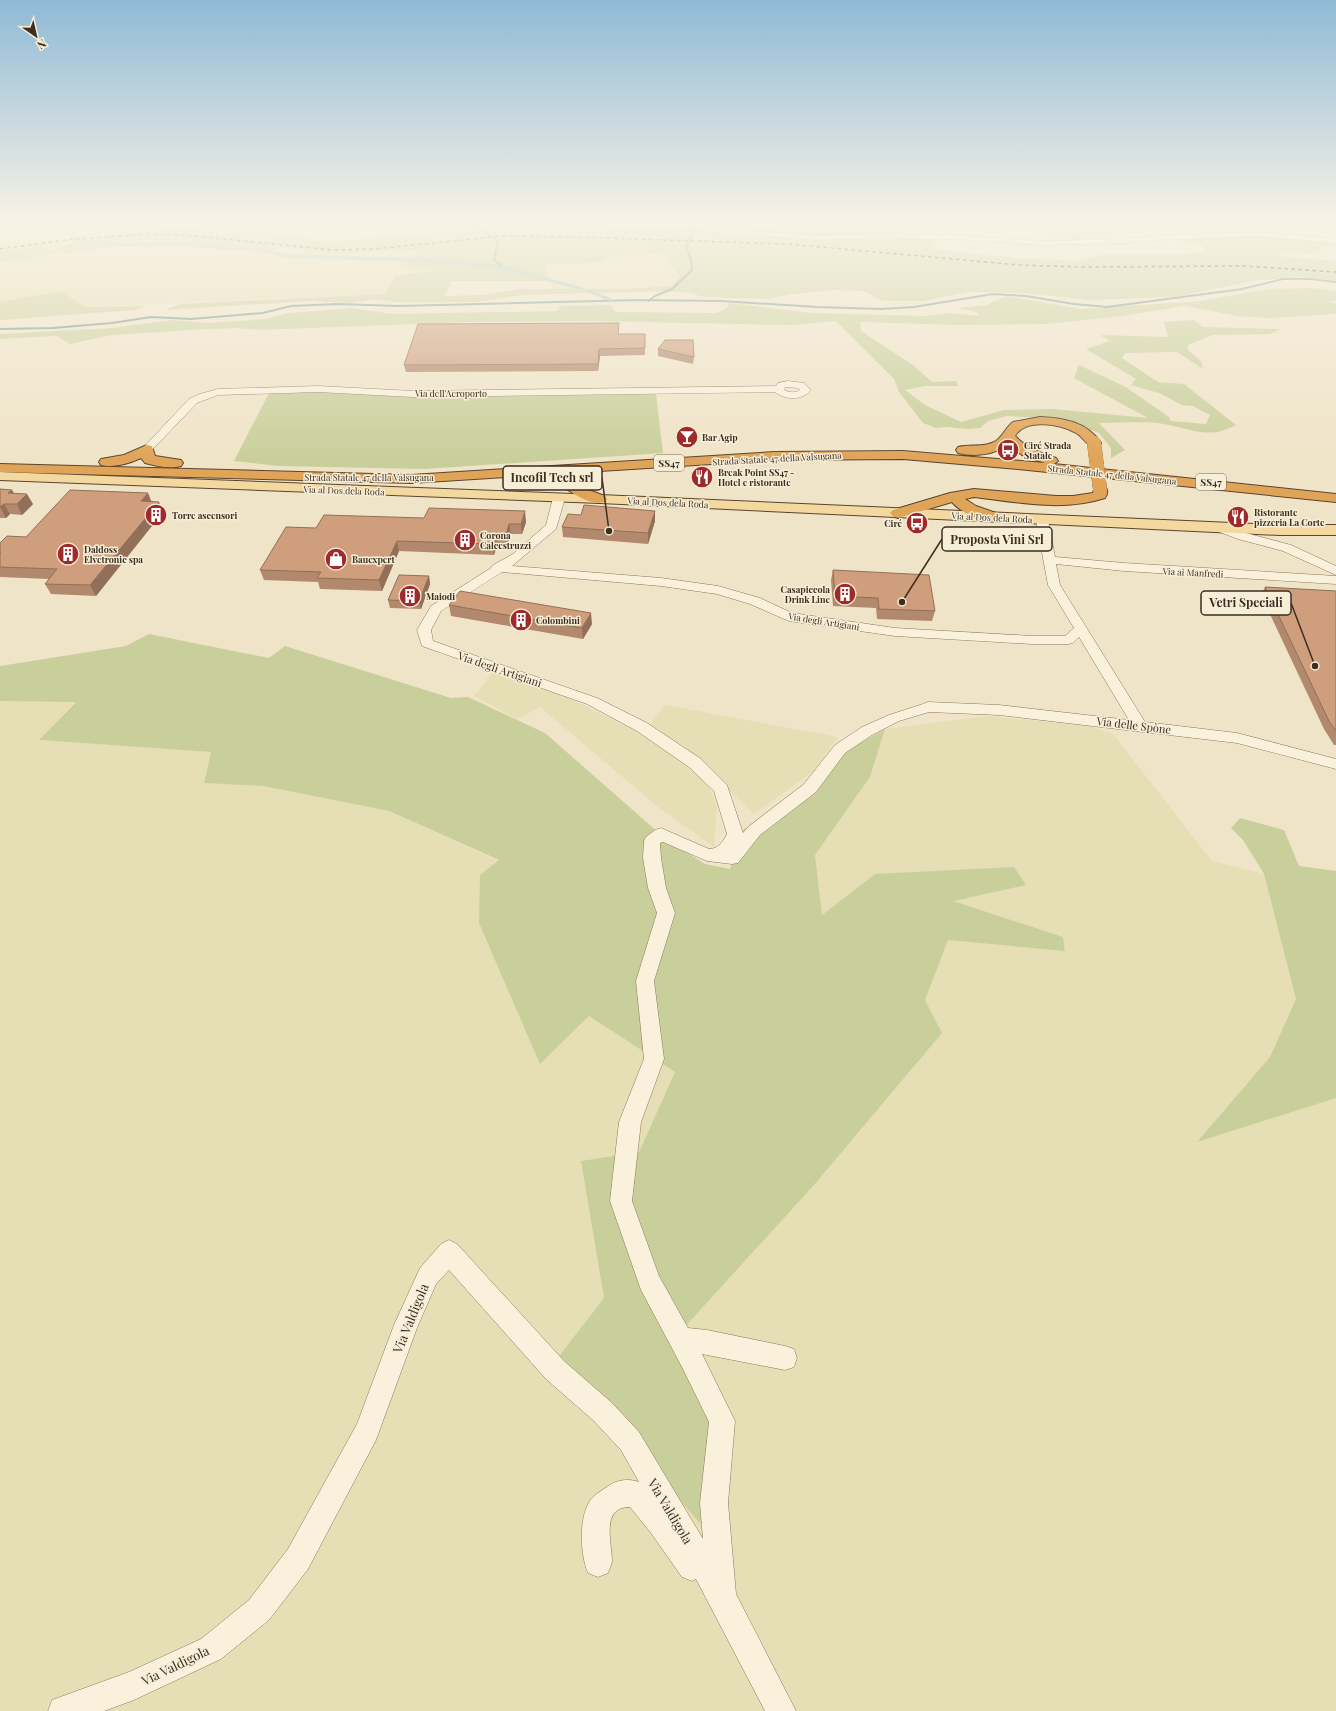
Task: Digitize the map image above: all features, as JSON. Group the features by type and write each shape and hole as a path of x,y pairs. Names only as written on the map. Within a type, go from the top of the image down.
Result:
{"highway":[{"path":"898,512 924,507 974,493 1068,501 1090,500 1100,496 1094,443 1091,437 1066,424 1042,421 1020,423 1010,430 1004,441 994,447 979,450 902,453"},
{"path":"1008,436 1014,445 1026,452 1053,462 1087,469"},
{"path":"18,466 64,462 116,462 137,456 147,449 150,460 158,462 219,465 255,472"},
{"path":"736,449 758,454"},
{"path":"663,460 676,453"},
{"name":"Strada Statale 47 della Valsugana","path":"0,465 358,475 456,474 758,454 902,453 1087,469 1336,495"},
{"name":"Strada Statale 47 della Valsugana","path":"0,468 411,479 774,456 888,455 955,459 1336,498"},
{"path":"411,479 458,481 550,479 566,482 571,487 600,499"},
{"path":"559,498 569,493 571,487"},
{"path":"946,515 954,511 959,506 957,497"},
{"path":"957,497 964,506 974,511 994,517"}],"main road":[{"name":"Via al Dos dela Roda","path":"0,476 600,499 1286,530 1336,530"}],"street":[{"name":"Via dell'Aeroporto","path":"147,449 193,401 203,396 218,392 318,389 413,394 778,389"},
{"name":"Via degli Artigiani","path":"559,498 552,526 517,557 497,568 436,609 424,630 427,643 592,701 642,727 694,763 721,789 735,834 729,847 716,855"},
{"path":"1042,520 1054,585 1080,630 1140,725"},
{"path":"1218,527 1242,536 1287,548 1336,571"},
{"path":"1286,530 1298,554"},
{"name":"Via ai Manfredi","path":"1050,560 1124,568 1336,580"},
{"name":"Via degli Artigiani","path":"497,568 661,582 718,590 755,602 789,617 895,632 1032,640 1068,640 1080,630"},
{"name":"Via delle Spòne","path":"716,855 732,858 754,831 810,788 840,750 867,731 894,718 928,707 999,710 1068,717 1120,725 1140,725 1237,738 1336,764"},
{"path":"716,855 707,855 662,834 652,841 652,858 657,888 666,913 645,981 654,1059 630,1122 621,1201 649,1282 681,1340 722,1421 714,1502 722,1597"},
{"name":"Via Valdigola","path":"63,1711 134,1685 210,1649 259,1610 298,1559 367,1431 406,1325 428,1276 449,1252 555,1370 603,1412 630,1441 722,1597 781,1711"},
{"path":"681,1340 707,1342 785,1358"},
{"path":"598,1564 596,1526 601,1508 619,1494 636,1494 661,1523 695,1570 722,1597"}],"shaded area":[{"path":"76,301 227,301 85,307"},
{"path":"495,670 558,693 643,734 665,705 838,737 814,771 754,814 699,762 717,806 714,847 658,807 540,707 517,719 474,696"},
{"path":"0,701 76,701 39,740 211,752 204,783 263,786 389,811 499,861 540,1063 589,1016 675,1072 639,1152 581,1161 604,1298 556,1360 673,1340 814,1185 941,1033 925,1000 948,939 1065,950 1063,937 875,874 822,915 815,855 870,777 885,729 988,716 1090,726 1113,734 1212,861 1264,874 1296,999 1270,1057 1197,1142 1336,1098 1336,1711 0,1711"}],"green space":[{"path":"76,301 85,307 147,306 134,310 0,320 0,302"},
{"path":"245,301 364,301 350,303 310,301 164,310 181,304"},
{"path":"388,301 483,301 475,302"},
{"path":"995,301 1034,301 1081,309 1201,301 1336,301 1328,301 1336,304 1336,314 1268,318 1238,316 1184,306 1122,316 1047,324 958,325 860,322 861,331 913,365 932,382 956,381 958,386 925,386 905,390 925,405 961,422 1004,410 1053,409 1148,418 1074,378 1079,365 1126,387 1169,417 1171,421 1206,424 1210,415 1193,406 1182,405 1159,393 1131,385 1136,379 1086,349 1110,341 1101,335 1168,337 1164,322 1194,320 1203,327 1281,329 1270,334 1213,335 1188,345 1188,350 1201,361 1203,369 1177,352 1125,353 1122,358 1158,382 1184,384 1236,425 1217,432 1209,433 1157,423 1099,423 1125,450 1111,458 1111,448 1099,433 1067,420 1007,416 988,421 980,428 968,429 947,427 936,428 923,423 899,392 894,379 836,321 793,325 588,321 469,322 258,330 239,328 206,329 112,335 70,344 57,336 0,339 0,334 111,328 174,320 209,323 265,319 289,313 352,308 392,314 557,311 560,306 611,305 616,312 716,313 727,308 729,303 812,313 926,316 948,313 979,316 976,312 957,308 986,305"},
{"path":"334,392 410,396 656,394 663,453 424,469 278,466 234,461 269,393"},
{"path":"149,634 269,658 285,646 451,698 468,697 545,733 667,840 705,864 730,869 743,830 851,748 885,729 870,777 815,855 822,915 875,874 1014,867 1026,885 954,901 1063,937 1065,951 948,940 925,1000 942,1033 814,1185 673,1340 717,1422 707,1531 556,1360 604,1298 581,1161 639,1152 675,1072 589,1016 540,1064 479,923 480,875 499,860 389,811 263,786 204,783 211,752 39,740 76,702 0,701 0,666 126,646"},
{"path":"1240,818 1284,830 1299,866 1336,871 1336,1098 1197,1142 1270,1057 1296,999 1264,874 1243,840 1231,828"}],"building":[{"path":"619,323 618,334 645,334 645,348 599,349 598,364 404,365 418,324"},
{"path":"665,340 693,340 694,357 658,349"},
{"path":"0,489 12,490 8,493 27,494 17,504 4,504 0,507"},
{"name":"Daldoss Elvetronic spa","path":"70,490 148,493 141,501 159,502 90,585 45,584 57,569 0,567 0,543 7,536 26,537"},
{"path":"584,505 655,511 648,533 562,527 568,514 581,515"},
{"path":"429,508 525,511 521,524 509,524 506,535 496,534 492,544 397,541 379,580 317,578 321,572 260,570 286,527 316,528 324,515 424,518"},
{"path":"833,570 929,575 935,611 879,609 878,598 835,596"},
{"path":"399,575 429,576 419,601 388,600"},
{"path":"1265,587 1336,591 1336,731 1329,721"},
{"path":"460,591 591,613 582,628 449,605"}],"waterway":[{"path":"0,329 53,328 112,323 151,317 191,319 263,313 291,306 337,304 399,306 604,301"},
{"path":"708,301 881,309 914,307 951,301"},
{"path":"1055,301 1107,307 1153,301"}],"place":[{"name":"Bar Agip","path":"687,437"},
{"name":"Ciré Strada Statale","path":"1008,450"},
{"name":"Break Point SS47 - Hotel e ristorante","path":"702,477"},
{"name":"Torre ascensori","path":"156,515"},
{"name":"Ristorante pizzeria La Corte","path":"1238,517"},
{"name":"Ciré","path":"917,523"},
{"name":"Incofil Tech srl","path":"609,531"},
{"name":"Corona Calcestruzzi","path":"465,540"},
{"name":"Daldoss Elvetronic spa","path":"68,554"},
{"name":"Bauexpert","path":"336,559"},
{"name":"Casapiccola Drink Line","path":"845,594"},
{"name":"Maiodi","path":"410,596"},
{"name":"Proposta Vini Srl","path":"902,602"},
{"name":"Colombini","path":"521,620"},
{"name":"Vetri Speciali","path":"1315,666"}]}
